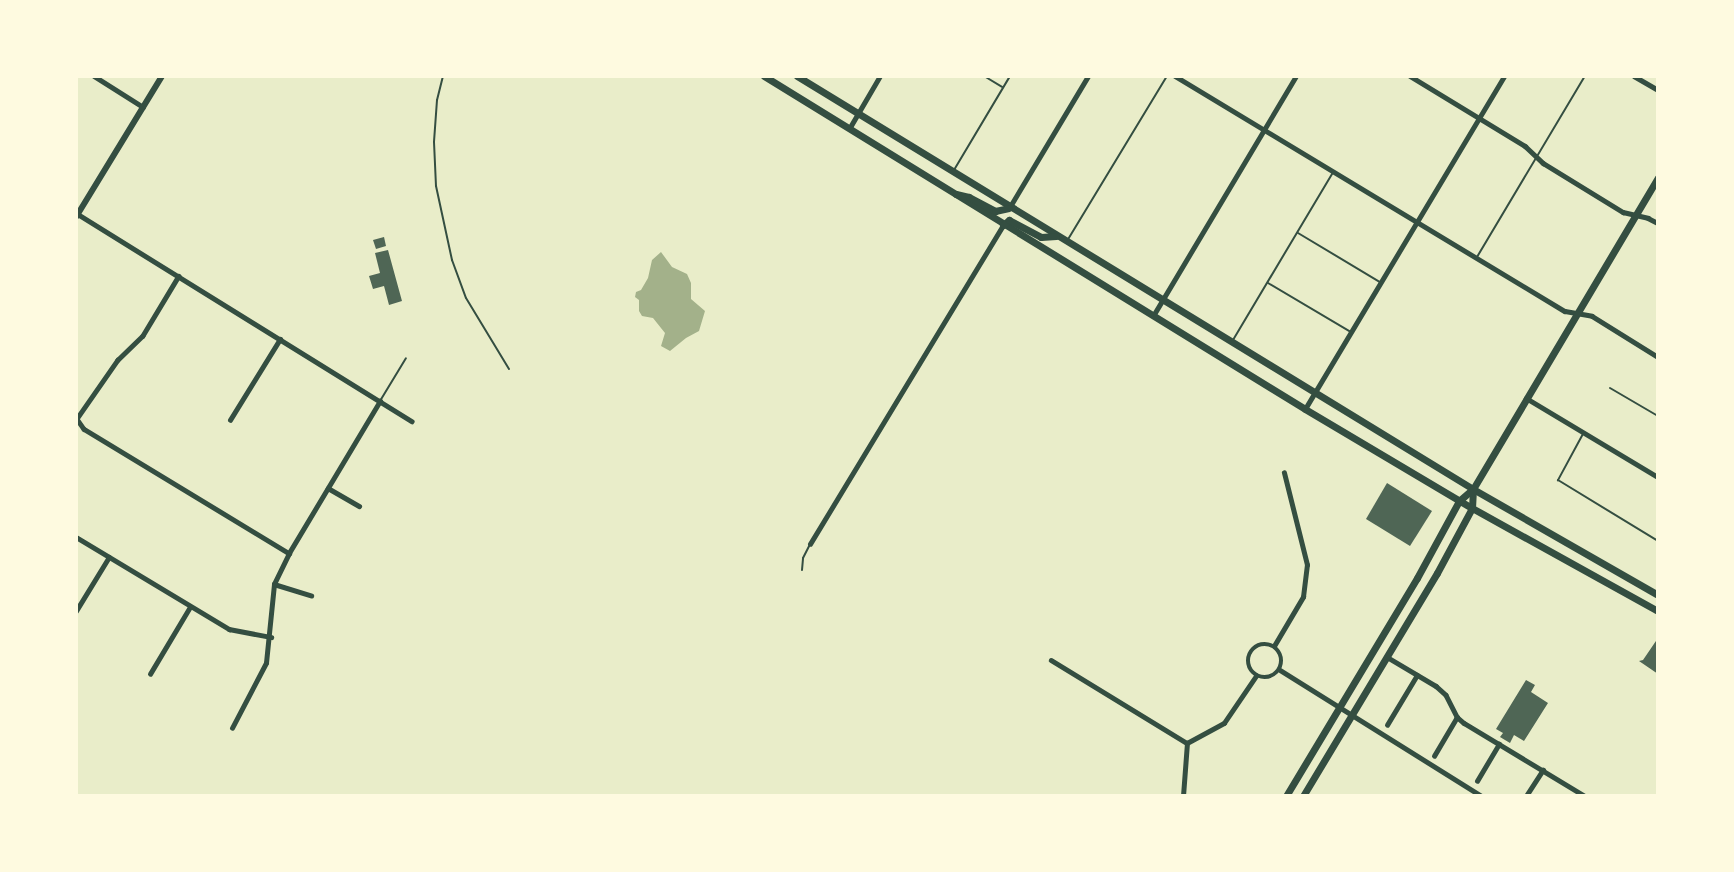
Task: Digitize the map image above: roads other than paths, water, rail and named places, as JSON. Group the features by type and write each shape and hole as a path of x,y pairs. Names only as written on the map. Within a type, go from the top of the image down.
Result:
{"main road":[{"path":"77,215 162,76"},
{"path":"764,76 1152,317 1459,501 1658,610"},
{"path":"797,76 1009,208 1473,489 1658,595"},
{"path":"1286,795 1417,578 1459,501 1473,489 1658,178"},
{"path":"952,193 969,197 995,211 1009,208"},
{"path":"1003,225 1009,220 1041,237 1056,236"},
{"path":"1303,795 1387,657 1472,508 1473,489"}],"street":[{"path":"94,76 143,107"},
{"path":"849,129 880,76"},
{"path":"1009,208 1088,76"},
{"path":"1175,76 1565,311 1592,316 1658,357"},
{"path":"1152,317 1296,76"},
{"path":"1410,76 1525,146 1536,157 1623,212 1658,224"},
{"path":"1305,409 1504,76"},
{"path":"1634,76 1658,90"},
{"path":"77,215 412,421"},
{"path":"810,544 1003,225"},
{"path":"179,276 143,336 118,360 77,419 84,429 289,553"},
{"path":"230,420 280,339"},
{"path":"1526,398 1658,477"},
{"path":"232,728 263,671 271,637 270,603 274,584 289,553 380,401"},
{"path":"1274,646 1304,597 1307,565 1284,473"},
{"path":"328,488 359,506"},
{"path":"76,537 229,629 271,637"},
{"path":"76,610 109,557"},
{"path":"274,584 311,595"},
{"path":"150,674 190,607"},
{"path":"1261,644 1274,646 1282,657 1280,670 1269,678 1256,676 1248,665 1250,652 1261,644"},
{"path":"1387,657 1436,686 1446,695 1457,717 1585,795"},
{"path":"1051,660 1187,743"},
{"path":"1280,670 1482,795"},
{"path":"1387,725 1418,675"},
{"path":"1187,743 1224,723 1256,676"},
{"path":"1434,756 1457,717"},
{"path":"1183,795 1187,743"},
{"path":"1477,781 1499,744"},
{"path":"1526,795 1543,770"}],"lane":[{"path":"443,76 434,142 436,186 452,260 466,298 508,369"},
{"path":"984,76 1003,88"},
{"path":"953,172 1010,76"},
{"path":"1066,242 1167,76"},
{"path":"1477,257 1585,76"},
{"path":"1232,342 1333,172"},
{"path":"1298,232 1380,282"},
{"path":"1268,282 1351,332"},
{"path":"380,401 406,358"},
{"path":"1610,388 1658,416"},
{"path":"1584,432 1558,480 1658,541"},
{"path":"802,570 803,558 810,544"}]}
